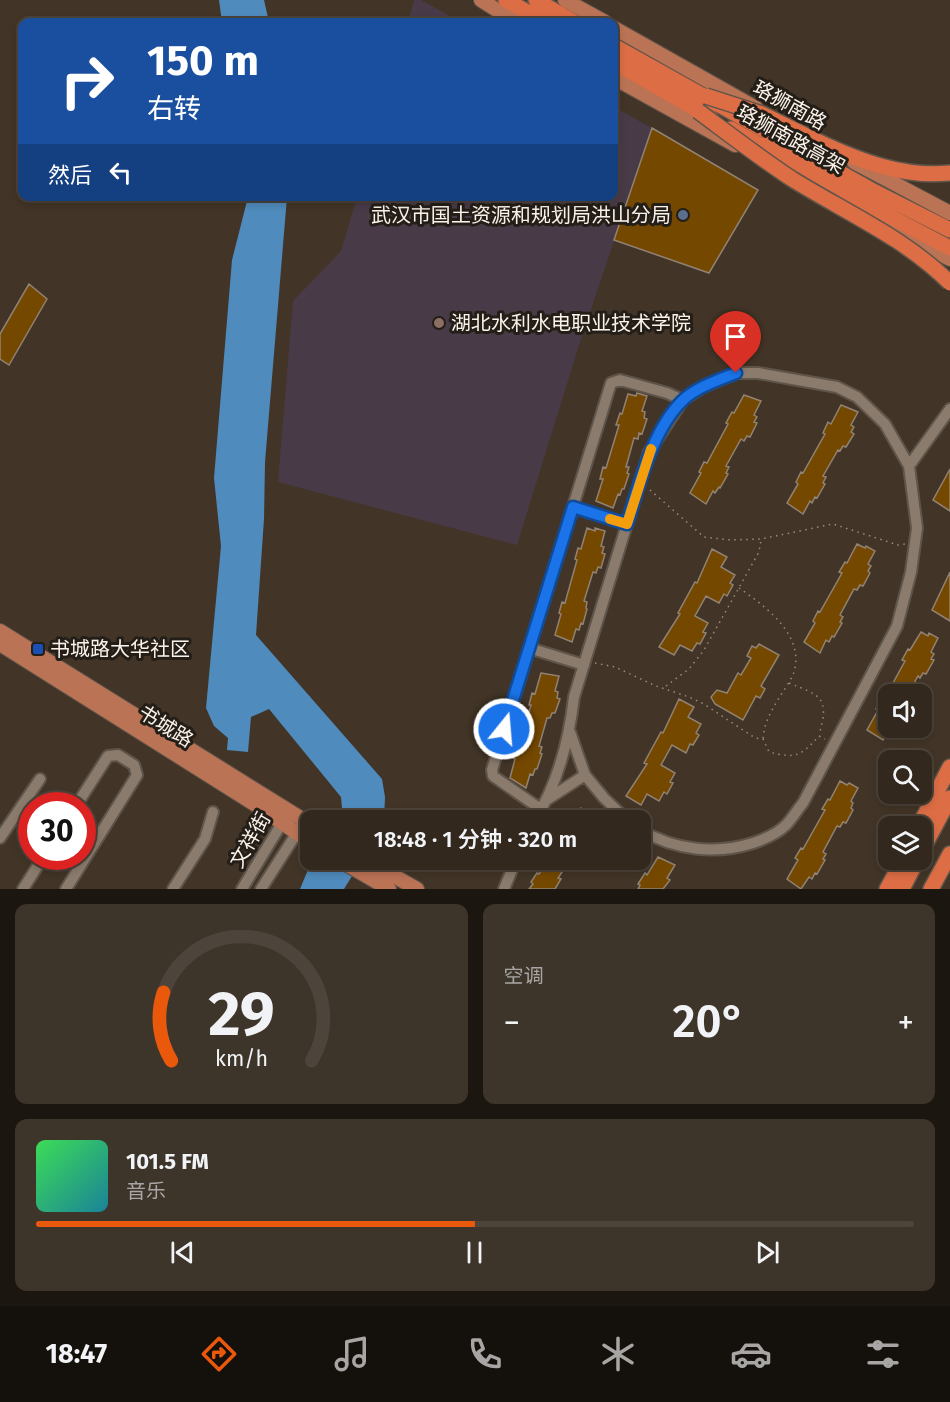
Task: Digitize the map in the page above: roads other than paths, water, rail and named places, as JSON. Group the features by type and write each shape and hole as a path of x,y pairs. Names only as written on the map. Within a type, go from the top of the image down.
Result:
{"highway":[{"path":"506,0 538,18"},
{"path":"536,0 567,18"},
{"name":"珞狮南路高架","path":"618,48 875,192 950,230"},
{"name":"珞狮南路高架","path":"618,64 698,111 950,248"},
{"path":"706,96 762,114 852,158 882,167 934,174 950,179"},
{"path":"698,111 791,178 903,245 950,283"},
{"path":"934,174 950,172"},
{"path":"931,816 950,767"},
{"path":"932,819 950,790"},
{"path":"932,821 950,798"},
{"path":"931,889 950,854"},
{"path":"887,889 897,870"},
{"path":"902,889 912,870"},
{"path":"942,889 950,873"}],"main road":[{"path":"481,0 510,18"},
{"path":"565,0 598,18"},
{"name":"珞狮南路","path":"618,29 818,143 950,213"},
{"path":"618,80 801,182 950,259"},
{"name":"书城路","path":"0,631 300,817"},
{"name":"书城路","path":"0,644 256,805 300,836"},
{"path":"368,870 389,889"},
{"path":"373,870 417,889"}],"street":[{"path":"651,836 691,849 720,850 741,847 768,838 786,825 803,803 897,626 911,572 916,528 909,466 885,424 857,397 837,387 758,373 736,373 703,387 683,400 649,452 574,697 570,732 548,799 542,810 494,776 492,770 611,383 620,380 668,393 683,400"},
{"path":"909,466 950,409"},
{"path":"573,507 627,524"},
{"path":"529,648 584,663"},
{"path":"570,732 585,775 618,810"},
{"path":"85,792 108,756 118,755 134,765 137,775 96,841"},
{"path":"548,799 585,775"},
{"path":"0,838 40,779"},
{"name":"文祥街","path":"243,889 282,825 288,809"},
{"path":"173,889 205,839 213,812"},
{"name":"文祥街","path":"261,889 300,831"},
{"path":"23,889 35,870"},
{"path":"66,889 78,870"},
{"path":"504,889 512,870"}],"water":[{"path":"219,0 264,0 268,18 221,18"},
{"path":"247,201 287,201 265,462 264,519 256,635 382,779 384,810 341,810 341,797 269,709 251,717 248,752 227,750 228,738 214,726 206,708 221,546 214,478 232,260"},
{"path":"308,870 356,870 344,889 300,889"}],"place":[{"name":"武汉市国土资源和规划局洪山分局","path":"683,215"},
{"name":"湖北水利水电职业技术学院","path":"439,323"},
{"name":"书城路大华社区","path":"38,649"}]}
